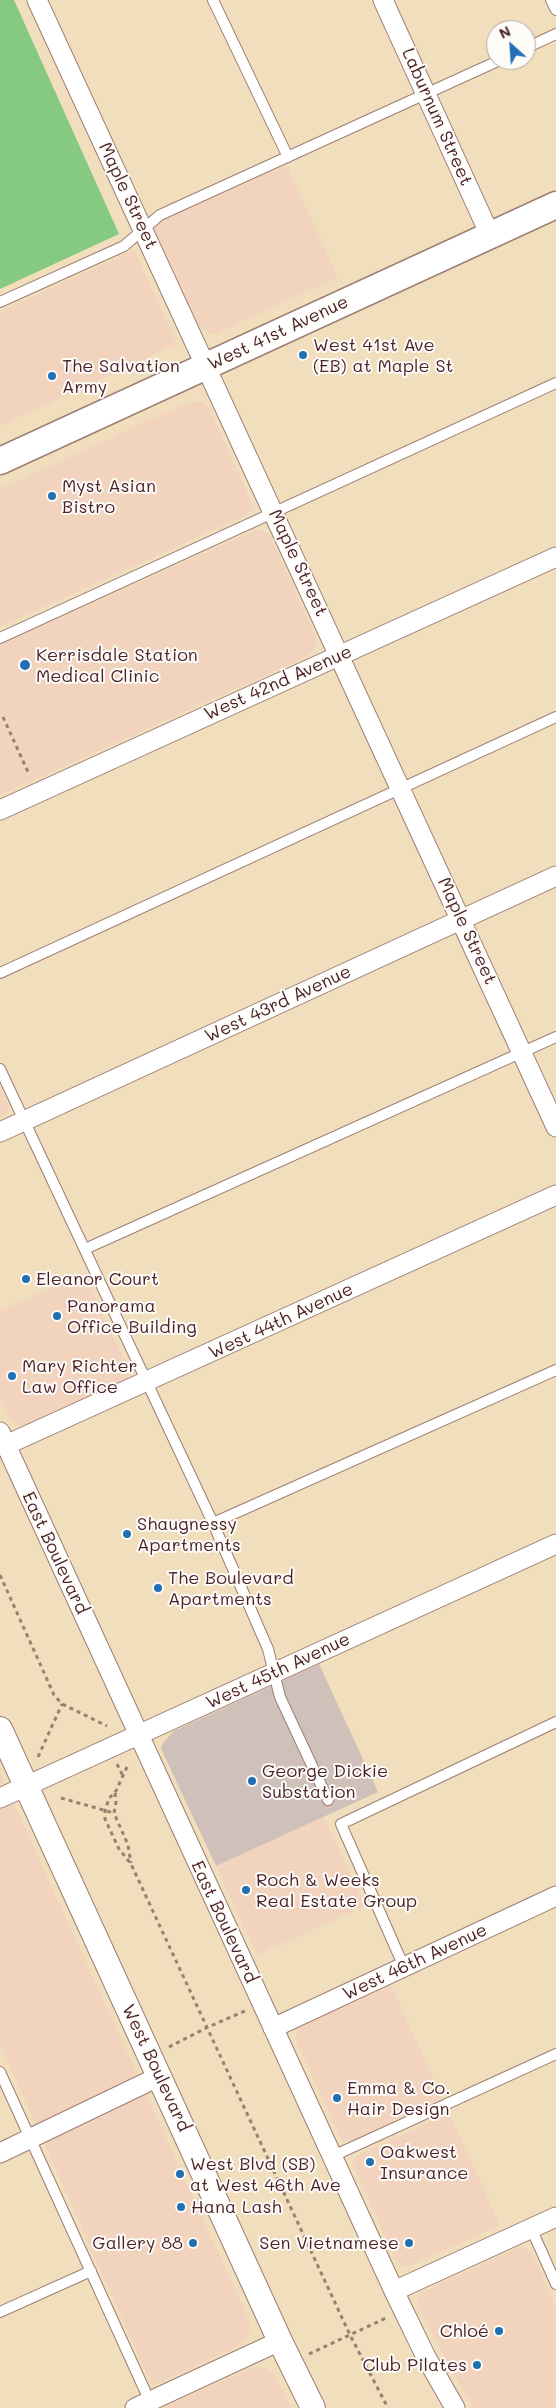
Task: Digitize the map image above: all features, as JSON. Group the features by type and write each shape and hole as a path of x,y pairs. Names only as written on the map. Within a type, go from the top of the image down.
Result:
{"main road":[{"name":"West 41st Avenue","path":"0,461 556,205"}],"street":[{"name":"Maple Street","path":"37,0 556,1127"},
{"name":"Laburnum Street","path":"384,0 490,235"},
{"name":"West 42nd Avenue","path":"0,810 556,557"},
{"name":"West 43rd Avenue","path":"0,1132 556,876"},
{"name":"West 44th Avenue","path":"3,1439 146,1383 556,1195"},
{"name":"East Boulevard","path":"3,1439 394,2291 426,2357 455,2408"},
{"name":"West 45th Avenue","path":"0,1798 556,1544"},
{"name":"West Boulevard","path":"0,1728 280,2341 313,2408"},
{"name":"West 46th Avenue","path":"273,2028 556,1896"},
{"path":"0,2153 160,2076"},
{"path":"394,2291 556,2217"},
{"path":"146,2406 280,2341"}],"lane":[{"path":"213,0 288,157"},
{"path":"551,0 556,10"},
{"path":"536,43 556,34"},
{"path":"0,302 124,246 160,215 486,67"},
{"path":"0,638 556,383"},
{"path":"0,973 556,717"},
{"path":"85,1249 556,1037"},
{"path":"0,1069 213,1523 268,1649 280,1697 328,1800"},
{"path":"213,1523 556,1370"},
{"path":"404,1967 341,1824 556,1722"},
{"path":"333,2156 556,2054"},
{"path":"0,2072 91,2271 146,2406"},
{"path":"531,2228 556,2284"},
{"path":"0,2312 91,2271"}],"path":[{"path":"3,717 28,772"},
{"path":"0,1575 54,1695 62,1704 107,1726"},
{"path":"38,1756 62,1704"},
{"path":"116,1763 123,1777"},
{"path":"126,1767 115,1793 109,1798 105,1819 119,1850 131,1864 350,2335 388,2408"},
{"path":"115,1793 114,1812 128,1845 131,1864"},
{"path":"61,1798 114,1812"},
{"path":"166,2048 245,2011"},
{"path":"308,2354 386,2318"}],"shaded area":[{"path":"286,165 338,277 216,334 208,333 197,323 154,231 154,227 163,220"},
{"path":"134,250 177,344 0,426 0,312"},
{"path":"191,401 203,402 210,409 254,508 241,517 0,627 0,489"},
{"path":"258,529 269,534 314,633 317,642 313,651 304,658 0,795 0,645"},
{"path":"0,1085 10,1112 0,1118"},
{"path":"84,1273 126,1363 130,1377 26,1426 16,1425 10,1418 0,1397 0,1311"},
{"path":"319,1664 378,1792 216,1866 164,1755 161,1747 163,1743 174,1731"},
{"path":"0,1773 250,2322 252,2331 243,2344 152,2386 0,2044"},
{"path":"324,1817 365,1906 257,1955 216,1866"},
{"path":"390,1983 442,2098 354,2140 343,2142 296,2041 298,2028 302,2023"},
{"path":"449,2113 500,2225 410,2266 403,2266 396,2260 352,2163 360,2154"},
{"name":"Chloé","path":"523,2247 531,2251 556,2306 556,2408 473,2408 418,2306 419,2297 423,2292 517,2248"},
{"path":"254,2367 265,2368 274,2375 291,2408 165,2408 168,2405"}],"green space":[{"path":"0,0 14,0 119,234 0,289"}],"place":[{"name":"West 41st Ave (EB) at Maple St","path":"303,355"},
{"name":"The Salvation Army","path":"52,376"},
{"name":"Myst Asian Bistro","path":"52,496"},
{"name":"Kerrisdale Station Medical Clinic","path":"25,665"},
{"name":"Eleanor Court","path":"26,1279"},
{"name":"Panorama Office Building","path":"57,1316"},
{"name":"Mary Richter Law Office","path":"12,1376"},
{"name":"Shaugnessy Apartments","path":"127,1534"},
{"name":"The Boulevard Apartments","path":"158,1588"},
{"name":"George Dickie Substation","path":"252,1781"},
{"name":"Roch & Weeks Real Estate Group","path":"246,1890"},
{"name":"Emma & Co. Hair Design","path":"337,2098"},
{"name":"Oakwest Insurance","path":"370,2162"},
{"name":"West Blvd (SB) at West 46th Ave","path":"180,2174"},
{"name":"Hana Lash","path":"181,2207"},
{"name":"Gallery 88","path":"193,2243"},
{"name":"Sen Vietnamese","path":"409,2243"},
{"name":"Chloé","path":"499,2331"},
{"name":"Club Pilates","path":"477,2365"}]}
